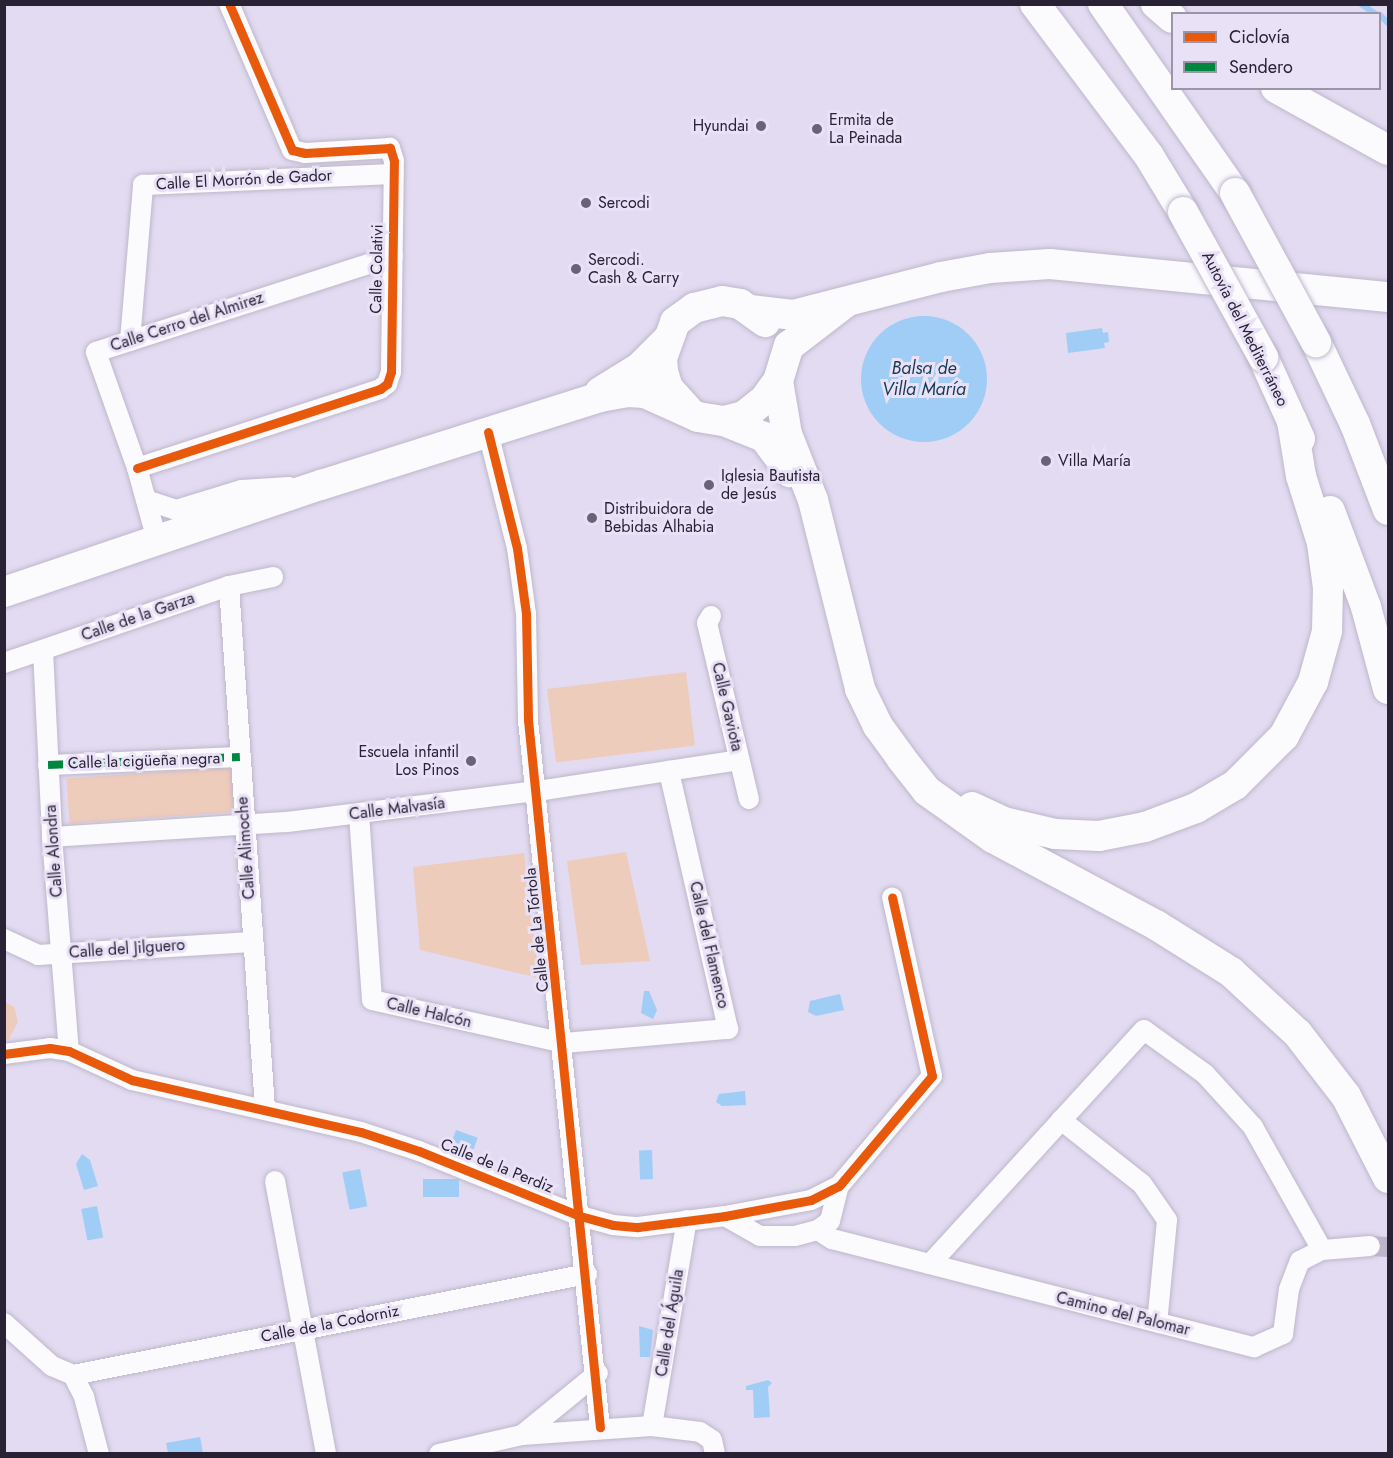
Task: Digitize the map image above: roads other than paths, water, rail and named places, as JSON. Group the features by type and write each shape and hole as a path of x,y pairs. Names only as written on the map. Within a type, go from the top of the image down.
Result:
{"highway":[{"name":"Autovía del Mediterráneo","path":"1035,4 1149,156 1183,212 1263,357 1292,421 1366,607 1389,689"},
{"path":"1103,4 1234,193 1316,342 1355,424 1389,510"},
{"path":"1156,4 1171,16"},
{"path":"1280,90 1389,150"},
{"path":"845,303 804,331 789,346 780,372 756,408 711,419 679,404 668,388 662,358 675,322 694,308 722,301 750,310 793,315 940,276 990,268 1050,264 1389,297"},
{"path":"750,310 772,330 780,372 787,434 813,500 816,523 860,689 878,726 901,758 927,791 993,838 1156,925 1231,972 1298,1034 1346,1095 1389,1178"},
{"path":"576,404 639,368 668,339"},
{"path":"4,592 321,485 576,404 627,392 645,393 764,437 788,465 803,504 816,523"},
{"path":"901,758 958,800 1004,822 1055,834 1099,836 1145,827 1196,808 1235,785 1284,736 1312,682 1327,631 1328,588 1322,543 1301,476 1292,421"}],"street":[{"name":"Calle Colativi","path":"137,468 387,384 393,256 394,174 390,148 305,153 292,150 229,4"},
{"name":"Calle El Morrón de Gador","path":"130,341 143,185 394,174"},
{"name":"Calle Cerro del Almirez","path":"157,540 137,468 96,352 393,256"},
{"name":"Calle de La Tórtola","path":"488,432 518,548 526,614 528,720 598,1373 600,1427"},
{"path":"146,500 176,510 242,490 321,485"},
{"name":"Calle de la Garza","path":"4,663 229,586 273,577"},
{"name":"Calle Alimoche","path":"229,586 265,1109"},
{"name":"Calle Gaviota","path":"711,616 707,623 749,799"},
{"name":"Calle Alondra","path":"43,650 52,837 69,1052"},
{"name":"Calle la cigüeña negra","path":"48,765 240,757"},
{"name":"Calle Malvasía","path":"52,837 244,826 537,791 740,760"},
{"name":"Calle del Flamenco","path":"564,1043 728,1029 669,771"},
{"name":"Calle Halcón","path":"359,813 372,1000 564,1043"},
{"name":"Calle de la Perdiz","path":"4,1054 50,1048 69,1052 132,1080 361,1132 418,1150 580,1216 638,1227 725,1216 811,1200 839,1186 932,1076 892,897"},
{"name":"Calle del Jilguero","path":"4,939 38,955 252,942"},
{"path":"930,1264 1144,1030 1205,1074 1253,1127 1322,1250"},
{"path":"1061,1120 1103,1149 1142,1184 1167,1220 1157,1323"},
{"path":"275,1181 326,1454"},
{"path":"725,1216 760,1236 795,1236 818,1230 831,1221 839,1186"},
{"name":"Calle del Águila","path":"652,1426 687,1220"},
{"name":"Camino del Palomar","path":"818,1230 832,1239 1254,1347 1266,1345 1283,1334 1289,1288 1300,1261 1322,1250 1370,1246"},
{"name":"Calle de la Codorniz","path":"74,1375 587,1274"},
{"path":"4,1323 52,1366 74,1375 84,1397 99,1454"},
{"path":"522,1435 598,1373"},
{"path":"439,1454 522,1435 600,1427 652,1426 700,1432 712,1440 715,1454"}],"water":[{"name":"Balsa de Villa María","path":"924,316 948,320 969,334 983,355 987,379 983,403 969,424 948,438 924,442 900,438 879,424 865,403 861,379 865,355 879,334 900,320"},
{"path":"1102,328 1103,333 1108,332 1109,342 1104,343 1105,348 1068,353 1066,333"},
{"path":"644,991 649,991 657,1010 653,1019 641,1013"},
{"path":"840,994 844,1010 816,1016 808,1012 810,1001"},
{"path":"745,1091 746,1105 722,1106 716,1102 719,1094"},
{"path":"456,1130 478,1138 474,1149 452,1141"},
{"path":"639,1150 652,1150 653,1179 640,1179"},
{"path":"82,1154 90,1160 98,1186 84,1190 76,1164"},
{"path":"360,1169 367,1206 350,1210 342,1172"},
{"path":"423,1179 459,1179 459,1197 423,1197"},
{"path":"97,1206 103,1237 87,1240 81,1209"},
{"path":"639,1326 653,1330 650,1357 640,1357"},
{"path":"768,1380 772,1383 768,1387 770,1417 754,1418 753,1390 746,1390 746,1386"},
{"path":"200,1437 203,1453 168,1453 166,1443"}],"waterway":[{"path":"1361,4 1373,12"},
{"path":"1381,16 1388,23"}],"tunnel":[{"path":"1370,1246 1388,1247"}],"place":[{"name":"Hyundai","path":"761,126"},
{"name":"Ermita de La Peinada","path":"817,129"},
{"name":"Sercodi","path":"586,203"},
{"name":"Sercodi. Cash & Carry","path":"576,269"},
{"name":"Villa María","path":"1046,461"},
{"name":"Iglesia Bautista de Jesús","path":"709,485"},
{"name":"Distribuidora de Bebidas Alhabia","path":"592,518"},
{"name":"Escuela infantil Los Pinos","path":"471,761"}]}
